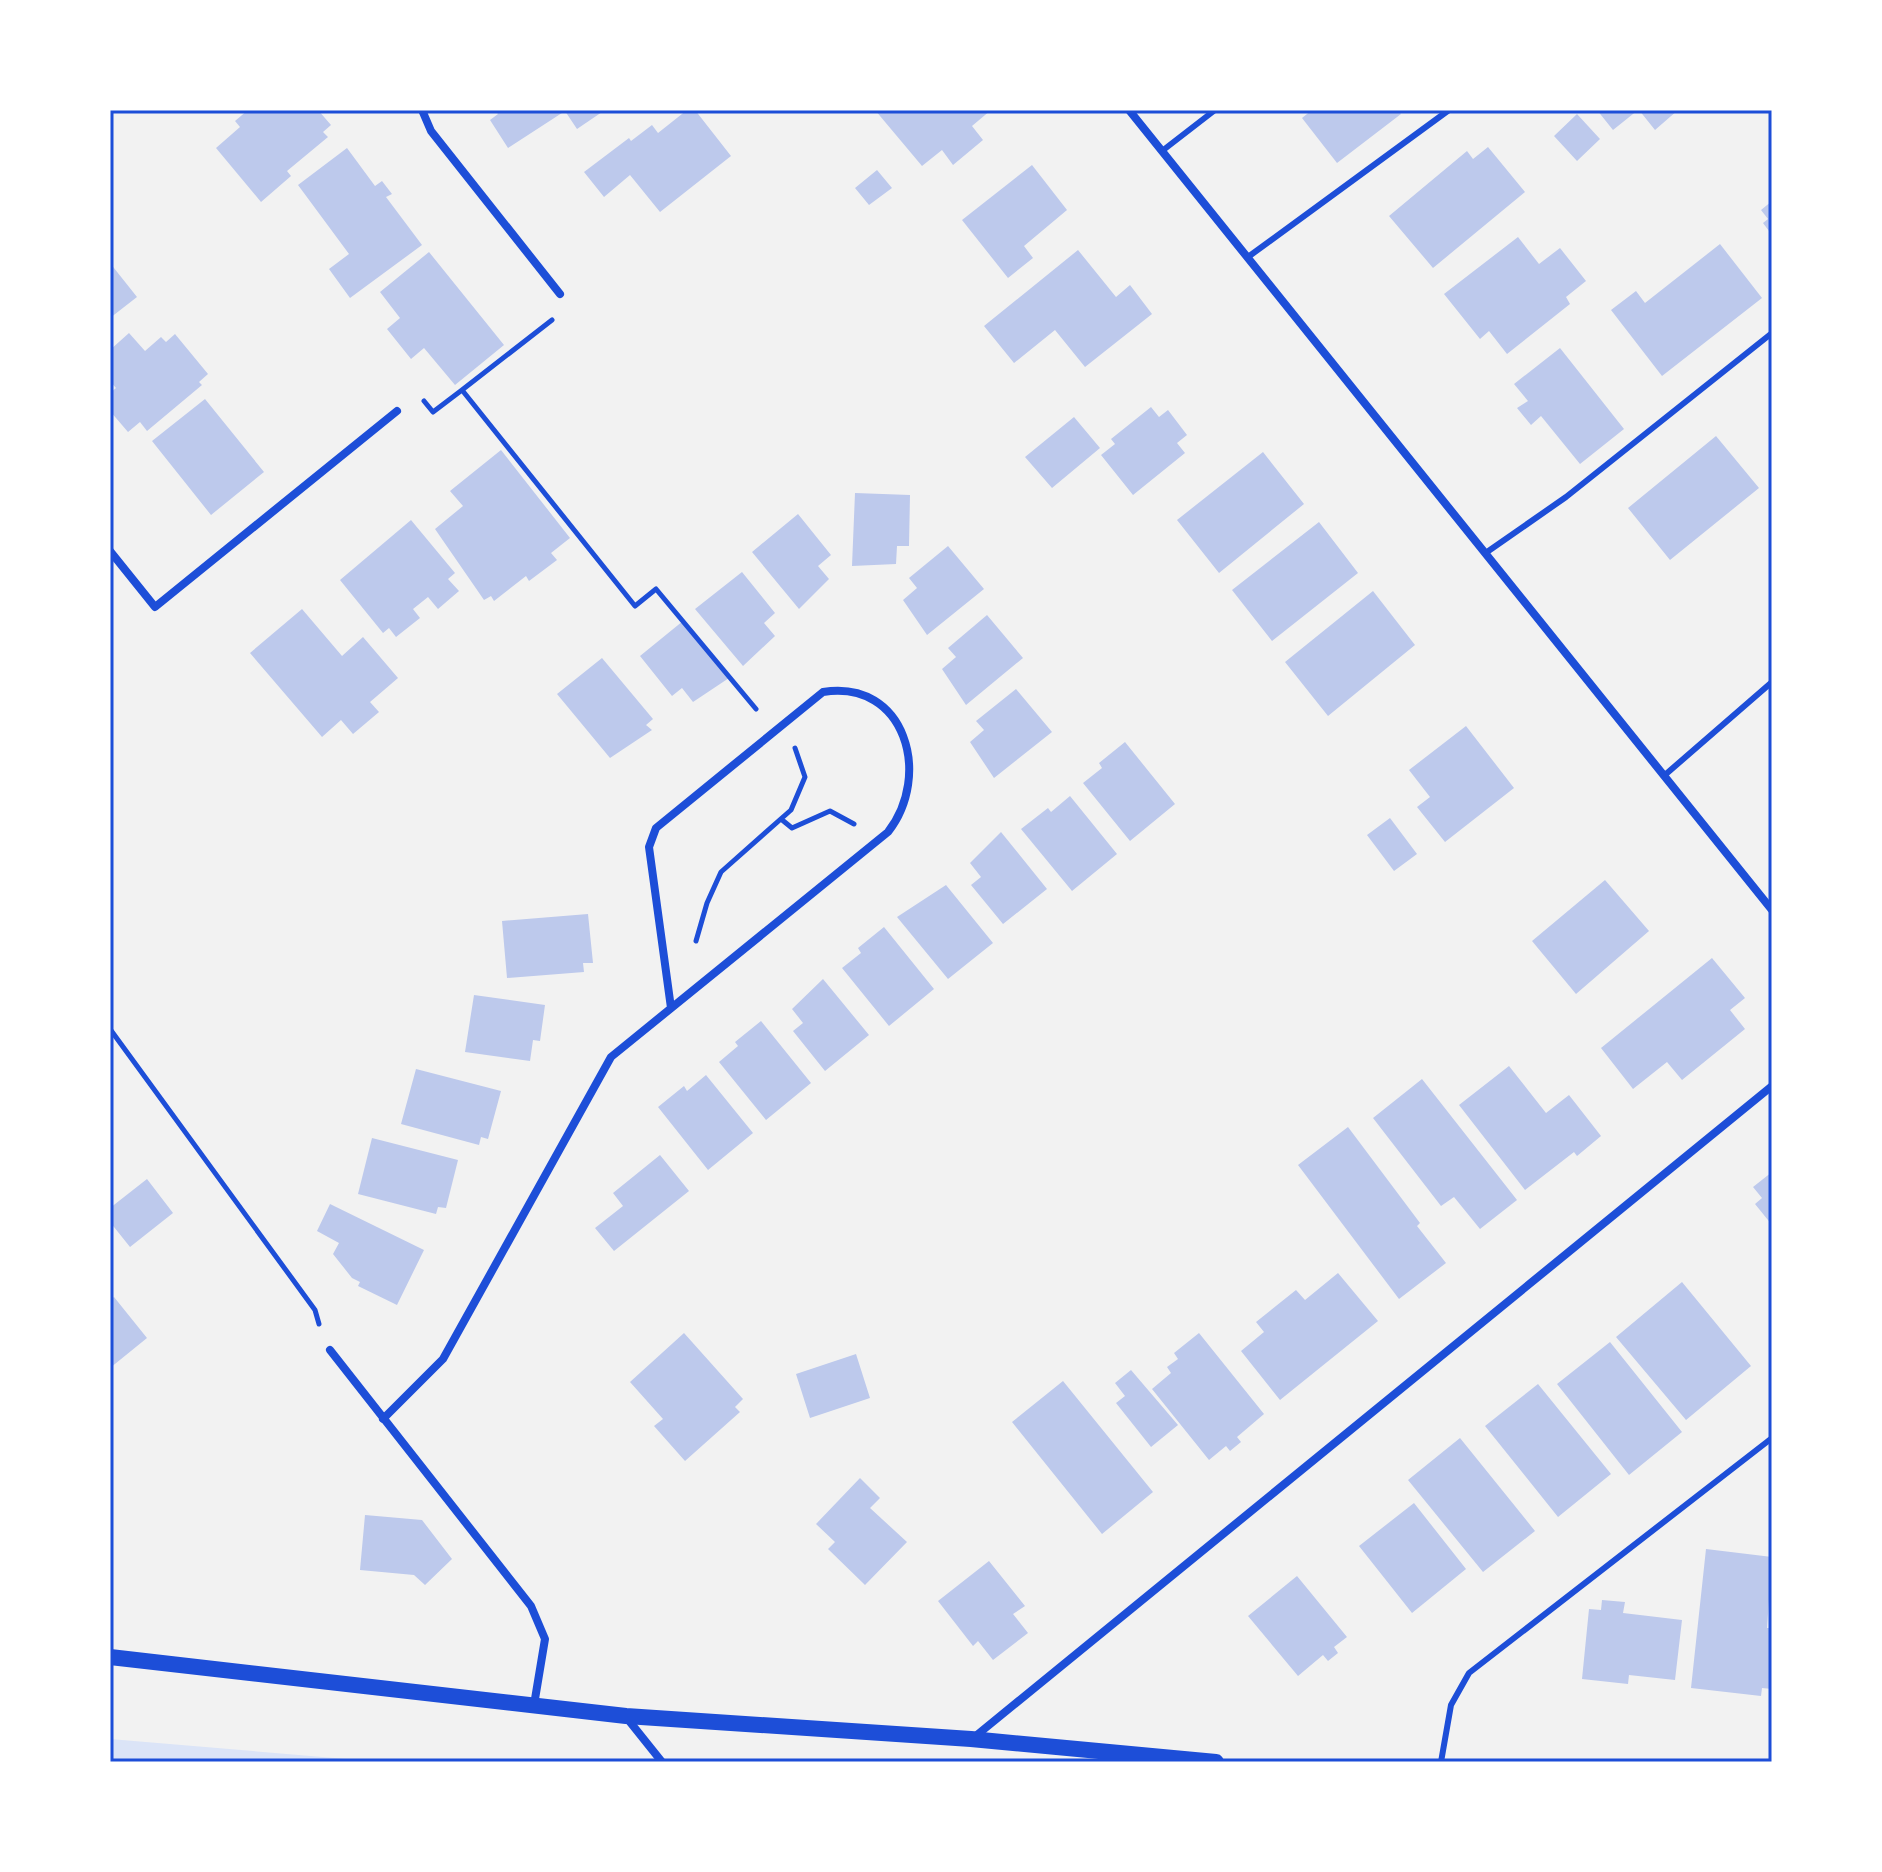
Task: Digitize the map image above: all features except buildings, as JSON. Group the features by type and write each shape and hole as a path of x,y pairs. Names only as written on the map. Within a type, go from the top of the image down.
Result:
{"main road":[{"path":"110,1657 626,1716 971,1739 1216,1762"}],"street":[{"path":"422,110 431,131 560,294"},
{"path":"1129,110 1666,774 1772,910"},
{"path":"110,551 155,607 397,411"},
{"path":"383,1419 443,1359 611,1057 888,832 901,816 911,767 905,741 878,701 857,691 823,692 656,828 649,847 671,1008"},
{"path":"971,1739 1772,1086"},
{"path":"330,1350 531,1606 545,1639 534,1705"},
{"path":"626,1716 662,1762"}],"lane":[{"path":"1162,151 1215,110"},
{"path":"1248,257 1449,110"},
{"path":"1487,552 1566,497 1772,333"},
{"path":"1666,774 1772,682"},
{"path":"1441,1762 1451,1705 1469,1673 1772,1438"}],"path":[{"path":"397,411 418,394 433,412 569,306 560,294"},
{"path":"462,390 635,606 656,589 774,731"},
{"path":"696,941 707,903 721,872 791,810 805,777 793,743"},
{"path":"781,819 792,828 830,811 859,827"},
{"path":"110,1029 315,1310 330,1350"}],"shaded area":[{"path":"110,1739 382,1762 110,1762"}]}
